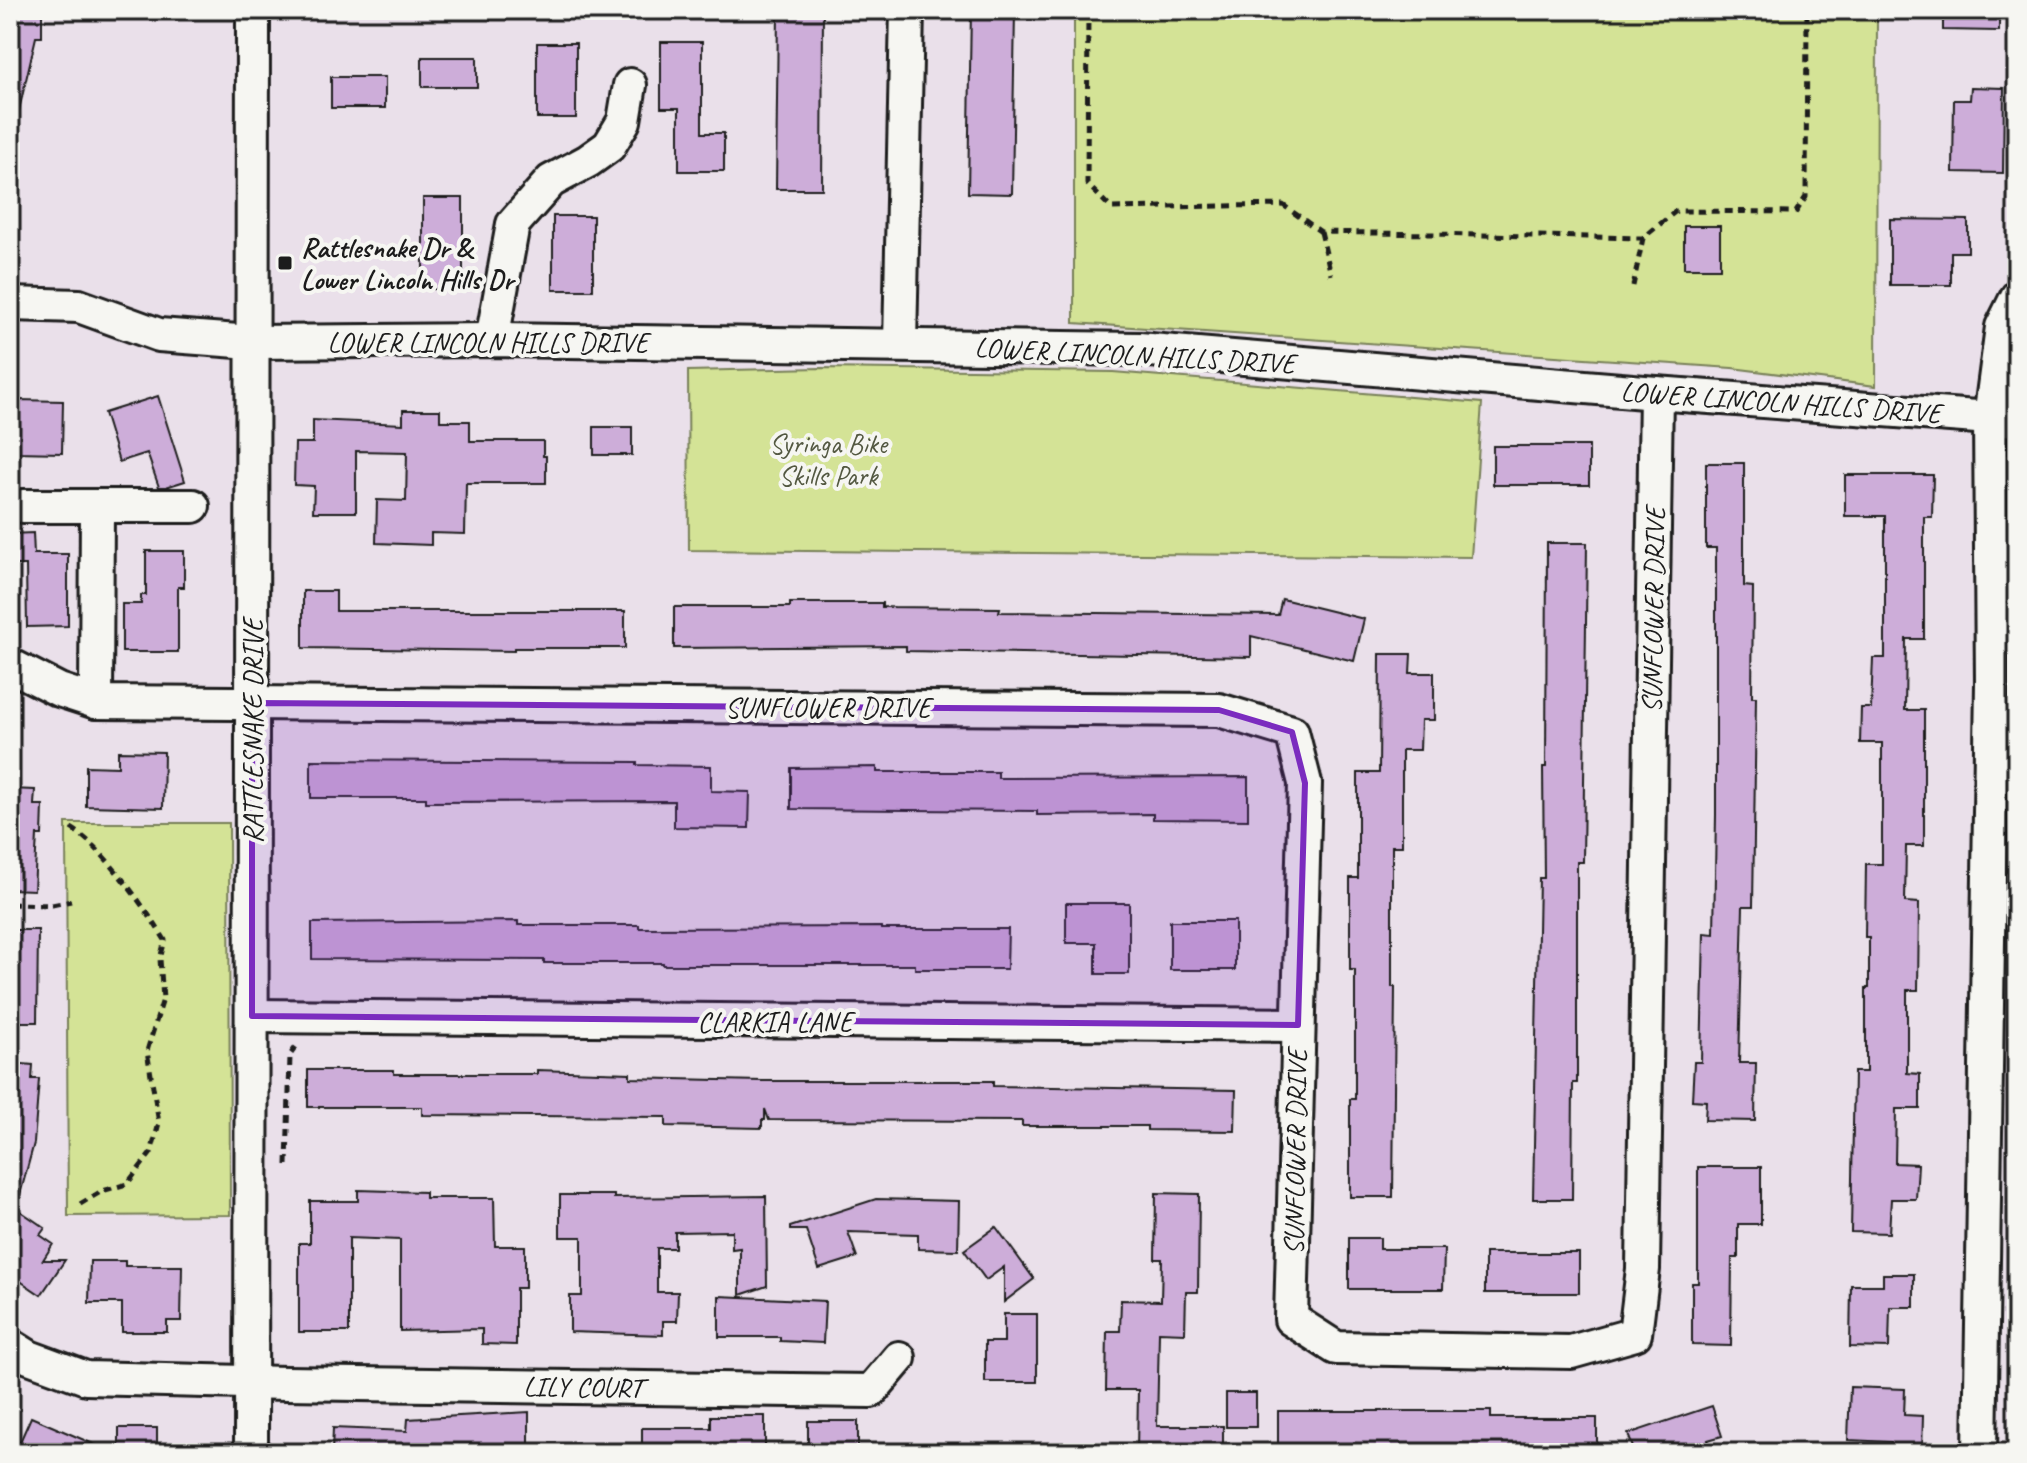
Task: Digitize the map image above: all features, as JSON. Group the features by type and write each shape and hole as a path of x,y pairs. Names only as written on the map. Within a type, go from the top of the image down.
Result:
{"street":[{"name":"RATTLESNAKE DRIVE","path":"251,1453 253,10"},
{"path":"900,344 907,10"},
{"path":"492,340 513,224 551,181 609,146 624,121 630,85"},
{"path":"1980,1453 2005,684 2002,327 2017,297"},
{"name":"LOWER LINCOLN HILLS DRIVE","path":"10,304 79,306 159,335 251,342 492,340 1139,349 2004,419"},
{"name":"SUNFLOWER DRIVE","path":"252,703 1219,710 1292,732 1305,783 1291,1319 1336,1348 1571,1352 1635,1334 1643,1269 1656,393"},
{"path":"23,506 193,506"},
{"path":"96,702 97,506"},
{"path":"10,665 59,690 96,702 252,703"},
{"name":"CLARKIA LANE","path":"252,1016 1298,1025"},
{"path":"10,1345 29,1357 86,1378 252,1382"},
{"name":"LILY COURT","path":"252,1382 871,1391 899,1358"}],"path":[{"path":"1088,10 1087,184 1111,208 1283,205 1321,232 1643,238"},
{"path":"1633,286 1643,238 1676,211 1796,212 1806,197 1807,10"},
{"path":"1321,232 1331,275"},
{"path":"71,828 86,837 150,916 165,940 160,959 163,999 147,1051 159,1123 151,1153 127,1184 102,1191 75,1207"},
{"path":"10,904 52,905 71,901"},
{"path":"287,1165 290,1055 318,1017"}],"highlighted area":[{"path":"252,703 1219,710 1292,732 1305,783 1298,1025 252,1016"}],"green space":[{"path":"1074,10 1877,10 1876,386 1732,368 1074,323"},
{"name":"Syringa Bike Skills Park","path":"821,368 1113,372 1482,403 1471,557 689,550 688,371"},
{"path":"66,823 229,823 230,1215 68,1216"}],"building":[{"path":"10,10 42,10 42,37 36,37 19,110 10,109"},
{"path":"778,10 823,10 822,189 776,189"},
{"path":"971,10 1015,10 1012,194 968,193"},
{"path":"1943,10 1999,10 1999,31 1943,30"},
{"path":"661,42 702,42 702,133 724,133 724,171 679,171 679,108 661,108"},
{"path":"537,43 576,43 576,118 537,118"},
{"path":"422,57 477,57 477,87 422,87"},
{"path":"331,77 385,77 385,108 331,108"},
{"path":"1971,87 2004,88 2003,173 1953,172 1954,100 1970,100"},
{"path":"423,198 463,198 463,289 423,289"},
{"path":"553,216 593,216 593,290 553,290"},
{"path":"1890,219 1968,220 1968,252 1951,252 1951,285 1890,285"},
{"path":"1684,226 1720,226 1720,268 1684,268"},
{"path":"158,396 185,481 166,487 159,487 147,453 119,462 104,413"},
{"path":"17,400 63,401 62,453 16,452"},
{"path":"403,410 440,410 440,421 470,421 470,441 543,441 546,483 466,483 465,534 431,533 431,545 376,543 377,500 406,501 407,452 356,451 356,512 313,512 314,486 294,485 295,443 313,443 313,420 403,424"},
{"path":"594,427 632,427 632,455 594,455"},
{"path":"1493,446 1589,446 1589,485 1493,485"},
{"path":"1706,463 1744,463 1744,586 1753,587 1752,697 1756,697 1753,906 1743,906 1739,1063 1756,1063 1755,1121 1705,1120 1706,1101 1692,1100 1694,1062 1701,1062 1704,933 1714,934 1716,548 1706,548"},
{"path":"1845,475 1933,475 1932,517 1924,517 1924,639 1906,639 1905,710 1924,710 1924,846 1906,846 1905,902 1919,903 1918,990 1907,990 1907,1073 1920,1074 1920,1109 1896,1109 1895,1163 1918,1164 1916,1199 1891,1199 1889,1233 1851,1232 1854,1072 1866,1072 1869,937 1865,937 1866,864 1882,864 1882,743 1860,743 1861,708 1871,708 1873,658 1885,658 1885,516 1845,516"},
{"path":"33,533 34,554 68,554 68,626 27,627 26,565 10,565 10,534"},
{"path":"1547,543 1587,543 1583,862 1577,862 1577,1083 1573,1083 1572,1199 1533,1199 1539,878 1544,878"},
{"path":"146,551 184,551 184,587 178,587 178,652 122,652 122,604 141,604 141,595 146,595"},
{"path":"303,591 336,591 336,611 625,611 625,648 514,648 514,651 303,648"},
{"path":"1282,599 1364,619 1354,661 1251,636 1251,657 906,651 906,646 674,648 674,607 882,603 882,607 1000,608 999,612 1278,615"},
{"path":"1380,654 1411,654 1410,673 1434,673 1434,720 1421,720 1420,750 1402,750 1402,846 1392,846 1392,987 1395,987 1393,1197 1350,1197 1350,1099 1355,1099 1355,970 1350,970 1350,878 1358,878 1358,773 1379,773"},
{"path":"118,751 164,752 163,808 86,806 86,766 118,767"},
{"path":"311,760 637,762 637,765 711,766 711,791 750,792 749,828 674,827 674,801 426,802 426,798 311,798"},
{"path":"877,767 877,772 998,772 998,778 1248,777 1248,820 1153,819 1153,814 1037,815 1037,811 791,809 791,768"},
{"path":"10,789 35,790 34,805 43,805 42,835 37,835 34,890 10,889"},
{"path":"1066,903 1129,903 1129,974 1096,974 1096,943 1066,943"},
{"path":"518,921 518,925 639,925 639,928 1008,929 1007,969 915,969 915,965 663,965 544,963 544,960 312,959 312,923"},
{"path":"1170,921 1235,921 1235,970 1170,970"},
{"path":"10,930 38,930 37,1022 10,1022"},
{"path":"10,1063 33,1065 32,1079 39,1079 34,1143 17,1206 13,1206 45,1228 40,1235 53,1244 43,1260 65,1260 41,1295 10,1274"},
{"path":"308,1070 394,1070 394,1074 537,1074 537,1070 630,1073 630,1078 993,1081 993,1086 1236,1090 1235,1131 1147,1130 1147,1126 1022,1126 1022,1121 769,1120 765,1109 762,1128 666,1126 666,1117 422,1115 422,1107 308,1107"},
{"path":"1698,1167 1761,1167 1761,1224 1738,1224 1738,1258 1732,1258 1731,1346 1692,1345 1692,1283 1698,1283"},
{"path":"358,1190 425,1192 425,1198 494,1198 495,1246 525,1246 525,1288 516,1288 516,1345 482,1344 482,1329 400,1331 400,1240 349,1238 349,1332 299,1332 299,1243 310,1243 310,1201 358,1201"},
{"path":"1156,1193 1199,1194 1198,1292 1186,1292 1185,1333 1159,1332 1157,1426 1223,1426 1223,1453 1137,1453 1138,1390 1106,1390 1107,1331 1120,1331 1121,1300 1161,1301 1162,1259 1155,1259"},
{"path":"560,1195 614,1195 614,1198 766,1196 767,1286 740,1295 740,1248 732,1249 732,1231 675,1232 675,1248 657,1248 657,1292 678,1292 677,1321 663,1321 663,1335 570,1332 570,1296 582,1296 582,1237 560,1237"},
{"path":"876,1199 959,1201 958,1250 918,1249 918,1234 848,1232 857,1257 819,1269 806,1230 790,1230 790,1227"},
{"path":"996,1227 1034,1279 1004,1302 1004,1267 986,1280 964,1250"},
{"path":"1349,1238 1380,1238 1380,1249 1444,1249 1443,1289 1349,1289"},
{"path":"1485,1253 1579,1253 1579,1293 1485,1293"},
{"path":"90,1261 125,1261 125,1266 182,1266 181,1321 167,1321 167,1332 122,1332 122,1303 89,1303"},
{"path":"1883,1274 1914,1274 1914,1307 1890,1307 1889,1348 1850,1347 1851,1285 1883,1285"},
{"path":"719,1296 825,1301 823,1343 780,1341 780,1337 719,1337"},
{"path":"1004,1314 1037,1314 1037,1382 985,1382 985,1342 1004,1342"},
{"path":"1850,1387 1905,1389 1904,1415 1923,1416 1922,1453 1890,1453 1891,1442 1848,1440"},
{"path":"1226,1393 1256,1393 1256,1427 1226,1427"},
{"path":"1712,1406 1722,1436 1708,1440 1712,1453 1635,1453 1628,1434"},
{"path":"1278,1411 1491,1411 1491,1418 1597,1418 1597,1453 1519,1453 1519,1450 1278,1453"},
{"path":"529,1412 529,1453 332,1453 333,1428 407,1431 408,1419"},
{"path":"711,1416 765,1416 765,1453 642,1453 642,1428 711,1428"},
{"path":"31,1417 114,1453 15,1453"},
{"path":"808,1421 858,1421 858,1453 808,1453"},
{"path":"119,1428 157,1428 157,1453 119,1453"}],"place":[{"name":"Rattlesnake Dr & Lower Lincoln Hills Dr","path":"285,263"}]}
